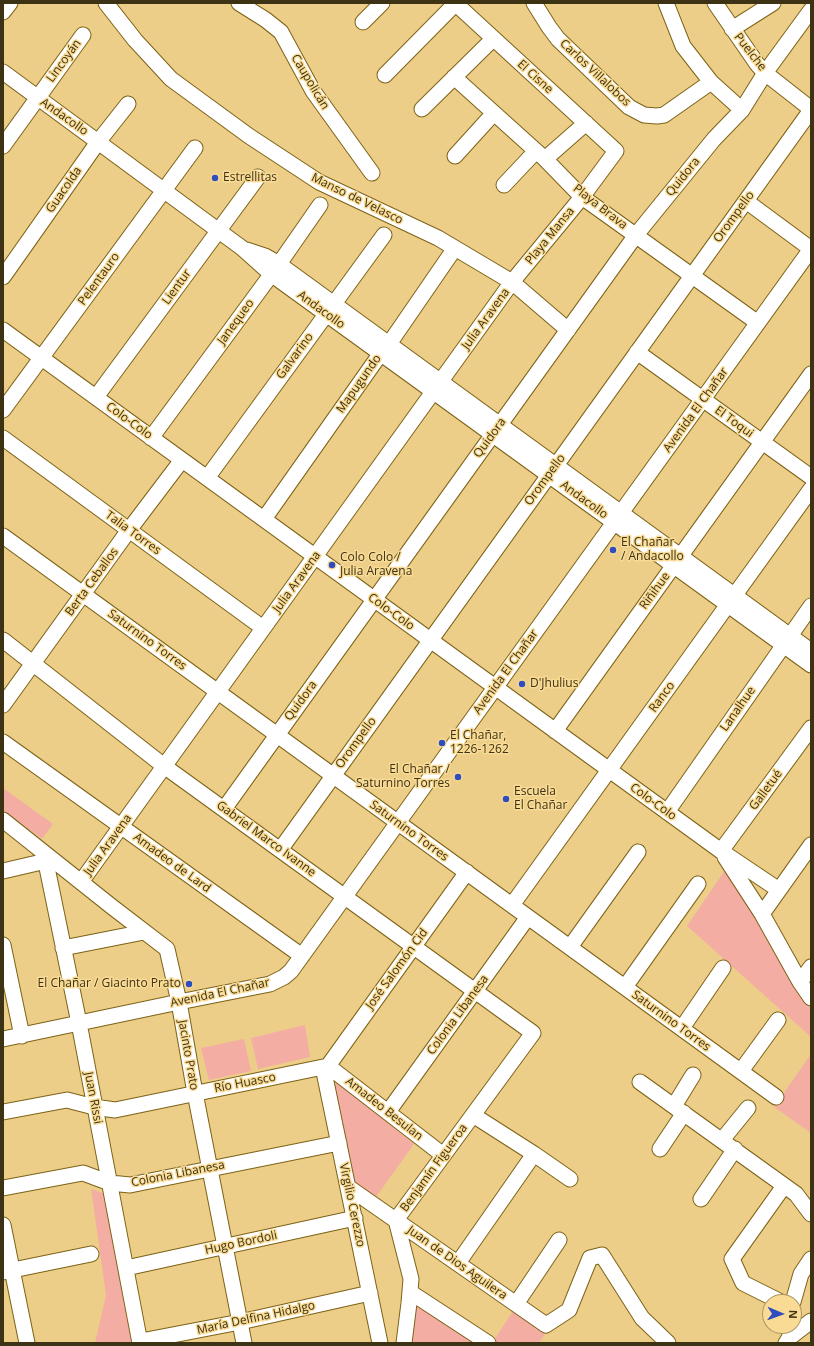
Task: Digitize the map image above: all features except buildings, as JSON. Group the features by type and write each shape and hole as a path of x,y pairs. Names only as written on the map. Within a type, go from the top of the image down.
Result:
{"street":[{"path":"3,12 10,3"},
{"name":"Manso de Velasco","path":"106,3 135,40 171,79 249,136 319,182 438,238 512,282 568,330"},
{"name":"Caupolicán","path":"238,3 266,20 281,32 313,91 372,173"},
{"path":"363,22 382,3"},
{"path":"385,75 455,3"},
{"name":"El Cisne","path":"455,3 616,151"},
{"name":"Carlos Villalobos","path":"534,3 549,27 569,51 629,107 644,115 664,115 711,82"},
{"path":"666,3 682,46 711,82 742,110"},
{"name":"Puelche","path":"715,3 732,29 765,73 811,110"},
{"path":"732,29 773,3"},
{"name":"Quidora","path":"224,809 636,235 714,139 742,110 765,73 811,10"},
{"name":"Lincoyán","path":"3,146 83,35"},
{"path":"422,109 493,39"},
{"name":"Andacollo","path":"3,72 242,248 260,254 275,269 786,640 811,666"},
{"name":"Playa Brava","path":"454,77 541,155 582,197 758,323"},
{"name":"Guacolda","path":"3,277 98,142 128,104"},
{"name":"Orompello","path":"280,850 811,110"},
{"path":"455,156 494,113"},
{"path":"504,185 541,155 586,123"},
{"name":"Pelentauro","path":"3,410 195,148"},
{"name":"Playa Mansa","path":"512,282 582,197 616,151"},
{"name":"Lientur","path":"96,397 258,177"},
{"path":"746,201 811,249"},
{"name":"Janequeo","path":"152,438 320,205"},
{"name":"Galvarino","path":"207,478 384,235"},
{"name":"Mapugundo","path":"264,519 455,248"},
{"name":"Avenida El Chañar","path":"3,1039 270,984 288,974 811,249"},
{"name":"Julia Aravena","path":"81,882 512,282"},
{"name":"Colo-Colo","path":"3,330 721,851 779,890"},
{"name":"El Toqui","path":"637,352 811,477"},
{"name":"Riñihue","path":"555,731 811,374"},
{"name":"Talia Torres","path":"3,438 263,628"},
{"name":"Berta Ceballos","path":"3,705 129,530 182,460"},
{"name":"Ranco","path":"512,905 811,490"},
{"name":"Saturnino Torres","path":"3,536 776,1097"},
{"name":"Lanalhue","path":"667,812 811,606"},
{"name":"Gabriel Marco Ivanne","path":"3,640 164,766 533,1033"},
{"name":"Andacollo","path":"786,640 811,651"},
{"name":"Galletué","path":"721,851 811,728"},
{"name":"Amadeo de Lard","path":"3,742 302,956"},
{"name":"Jacinto Prato","path":"3,820 45,857 81,882 167,949 179,1002 195,1093 244,1343"},
{"path":"762,914 811,845"},
{"name":"Colo-Colo","path":"721,851 762,914 800,982 811,998"},
{"path":"570,947 638,852"},
{"path":"3,871 45,857"},
{"name":"Juan Rissi","path":"45,857 141,1342"},
{"name":"José Salomón Cid","path":"325,1066 467,872"},
{"path":"625,987 698,884"},
{"name":"Colonia Libanesa","path":"388,1112 528,917"},
{"path":"64,948 144,932"},
{"path":"3,946 22,1036"},
{"path":"800,982 811,967"},
{"path":"682,1028 723,968"},
{"path":"741,1071 778,1020"},
{"name":"Benjamín Figueroa","path":"404,1343 411,1279 396,1220 533,1033"},
{"name":"Río Huasco","path":"3,1112 67,1100 94,1107 115,1110 325,1066"},
{"name":"Amadeo Besulan","path":"325,1066 388,1112 443,1155"},
{"name":"Virgilio Cerezzo","path":"325,1066 339,1143 380,1343"},
{"path":"660,1149 679,1110 693,1075"},
{"path":"640,1082 796,1194 811,1214"},
{"path":"722,1140 748,1108"},
{"path":"473,1115 570,1179"},
{"name":"Colonia Libanesa","path":"3,1188 83,1173 110,1183 130,1185 339,1143"},
{"path":"701,1199 735,1149"},
{"path":"458,1264 534,1154"},
{"path":"765,1294 743,1283 732,1260 784,1186"},
{"name":"Juan de Dios Aguilera","path":"348,1187 546,1325 569,1310 590,1258 602,1255 642,1318 668,1343"},
{"name":"Hugo Bordoli","path":"126,1268 355,1218"},
{"path":"3,1225 8,1272 27,1343"},
{"path":"516,1304 559,1240"},
{"path":"8,1272 92,1254"},
{"path":"795,1294 801,1274 811,1260"},
{"path":"410,1292 488,1343"},
{"name":"María Delfina Hidalgo","path":"141,1342 370,1293"},
{"path":"788,1336 811,1321"}],"shaded area":[{"path":"3,788 53,824 42,839 3,810"},
{"path":"725,870 811,1007 811,1037 687,926"},
{"path":"305,1025 310,1057 258,1069 251,1038"},
{"path":"244,1039 251,1071 209,1080 201,1048"},
{"path":"811,1054 811,1133 774,1107"},
{"path":"337,1082 414,1144 376,1197 354,1181 334,1086"},
{"path":"91,1189 103,1193 133,1337 131,1343 95,1343 106,1295"},
{"path":"416,1299 482,1343 410,1343"},
{"path":"513,1311 545,1334 539,1343 492,1343"}],"place":[{"name":"Estrellitas","path":"215,178"},
{"name":"El Chañar / Andacollo","path":"613,550"},
{"name":"Colo Colo / Julia Aravena","path":"332,565"},
{"name":"D'Jhulius","path":"522,684"},
{"name":"El Chañar, 1226-1262","path":"442,743"},
{"name":"El Chañar / Saturnino Torres","path":"458,777"},
{"name":"Escuela El Chañar","path":"506,799"},
{"name":"El Chañar / Giacinto Prato","path":"189,984"}]}
